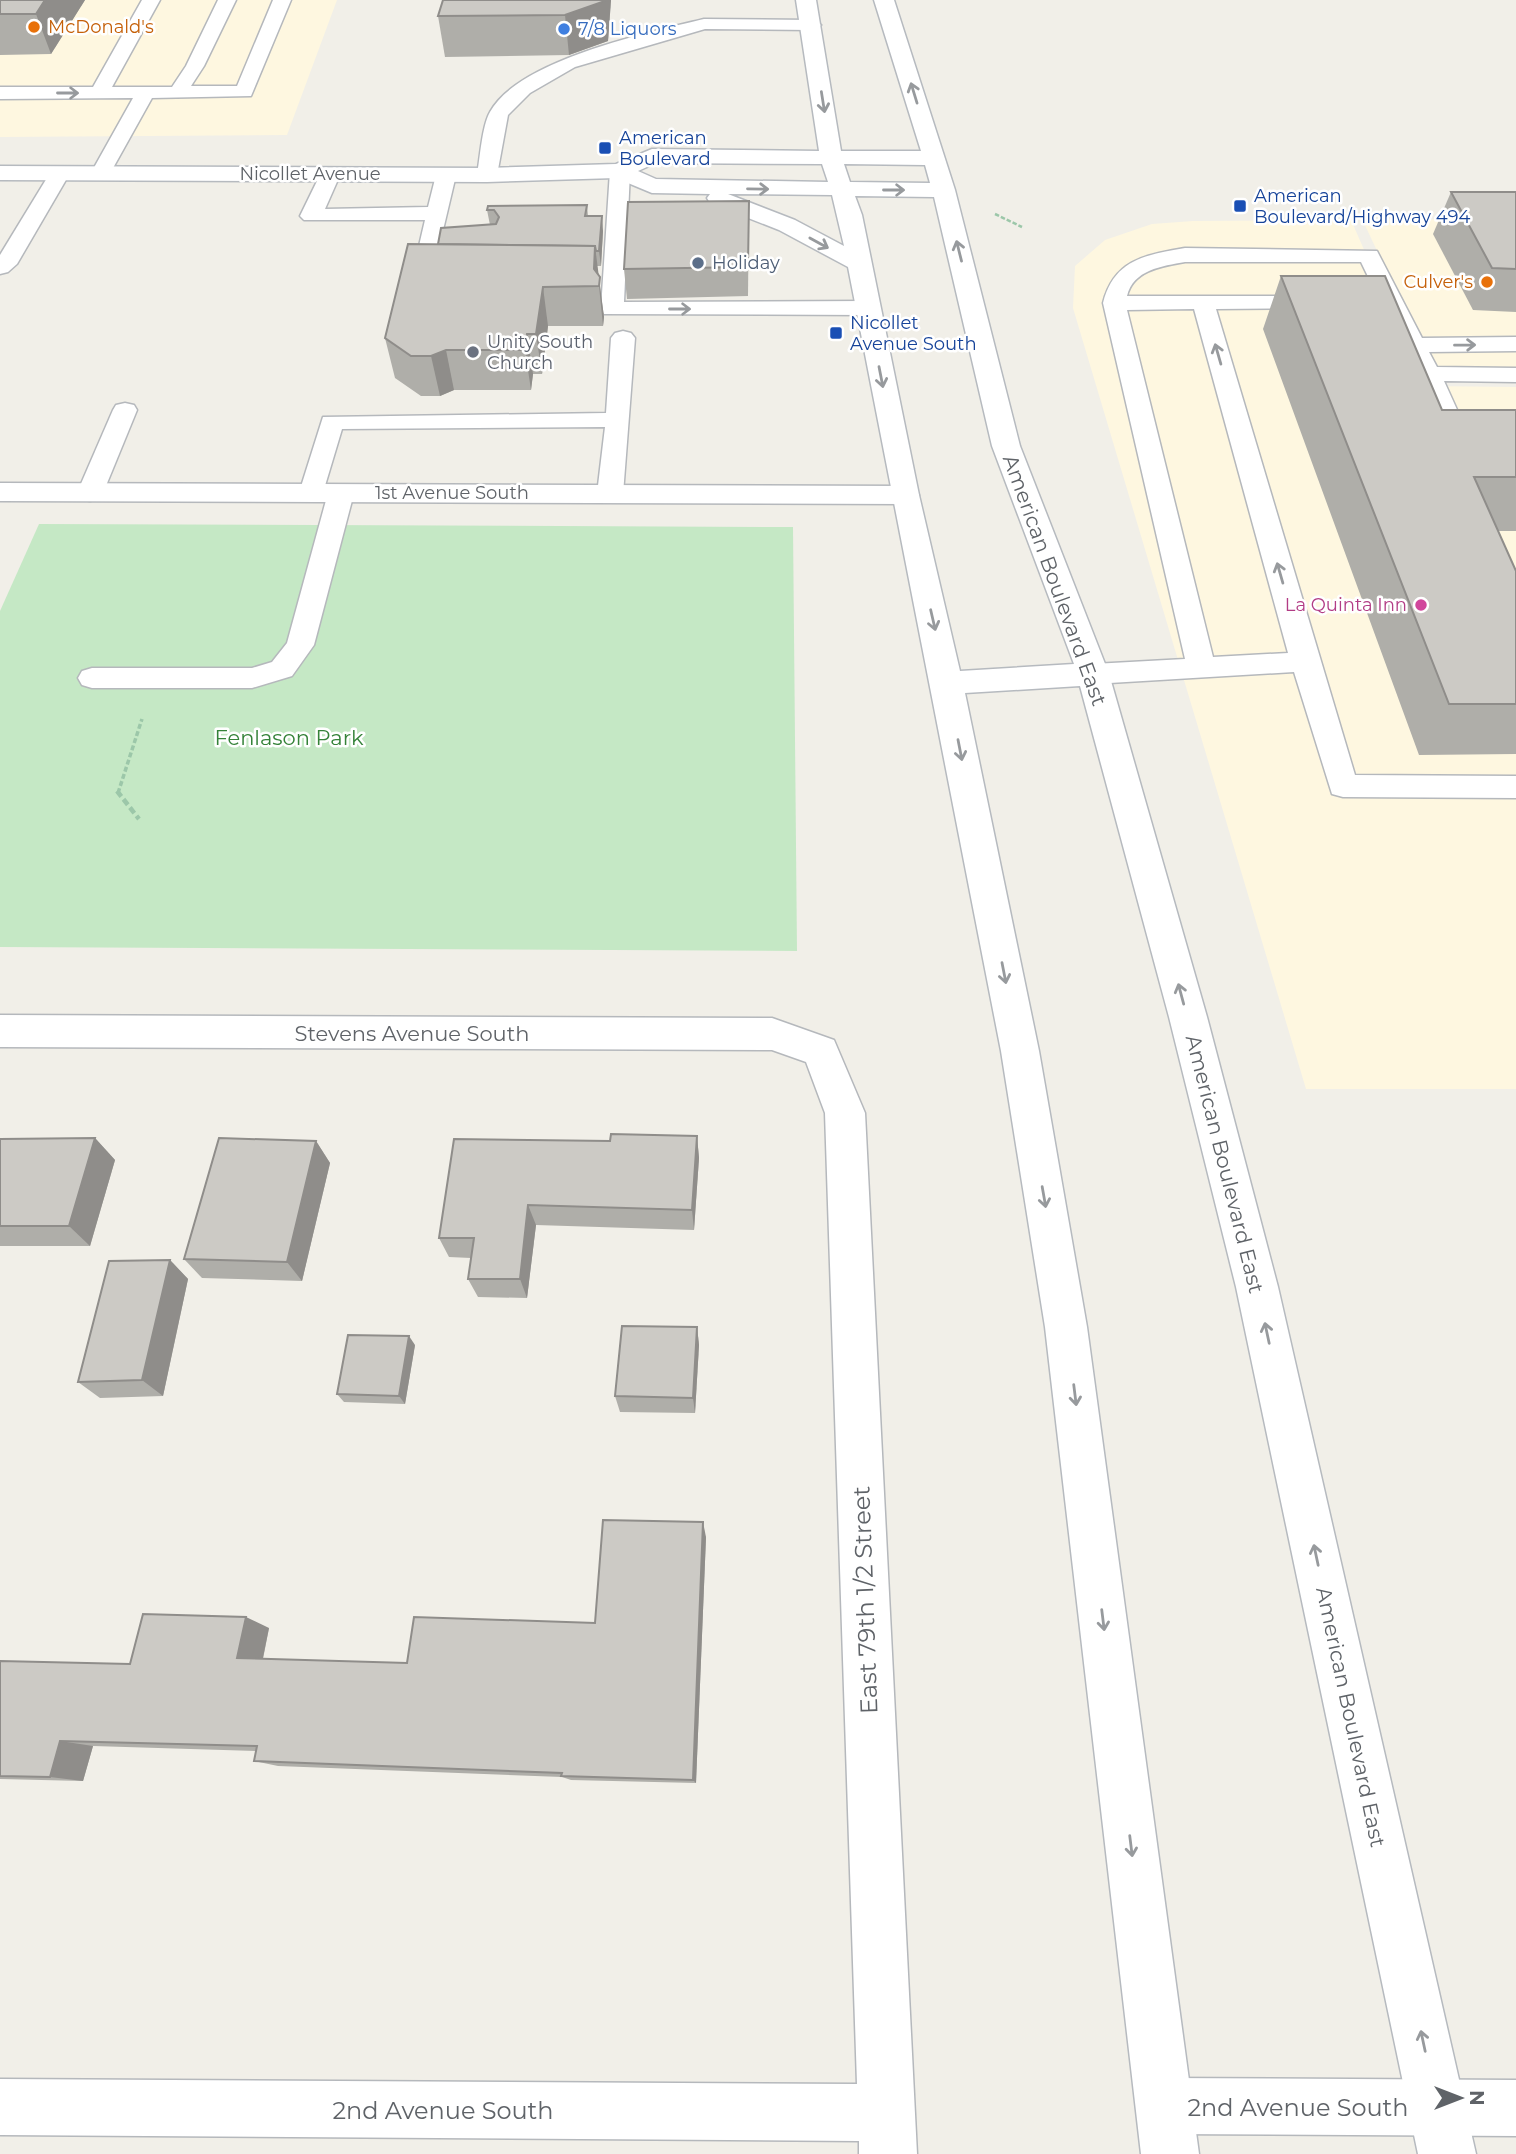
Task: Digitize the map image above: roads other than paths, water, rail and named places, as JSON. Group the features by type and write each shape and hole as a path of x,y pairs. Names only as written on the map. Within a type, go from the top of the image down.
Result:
{"main road":[{"path":"806,0 831,157 844,190 905,495 947,683 1020,1051 1066,1327 1167,2130"},
{"name":"American Boulevard East","path":"884,0 939,174 1006,446 1094,674 1188,1017 1257,1287 1442,2131"},
{"name":"Nicollet Avenue","path":"0,173 487,175 620,171 652,156 831,157 939,174"},
{"name":"Nicollet Avenue","path":"620,171 652,186 844,190"},
{"path":"844,190 939,174"},
{"path":"690,187 787,225 858,263"},
{"name":"1st Avenue South","path":"0,492 905,495"},
{"path":"947,683 1094,674"},
{"name":"Stevens Avenue South","path":"0,1031 772,1034 821,1051"},
{"name":"East 79th 1/2 Street","path":"821,1051 845,1113 888,2133"},
{"name":"2nd Avenue South","path":"0,2107 888,2133"},
{"name":"2nd Avenue South","path":"1167,2130 1442,2131 1516,2108"}],"lane":[{"path":"99,93 151,0"},
{"path":"178,92 183,68 216,0"},
{"path":"178,92 227,0"},
{"path":"0,93 244,92 282,0"},
{"path":"487,175 499,113 523,89 568,63 704,24 811,25"},
{"path":"100,173 145,93"},
{"path":"586,284 608,265 620,171"},
{"path":"0,267 9,259 60,173"},
{"path":"330,175 311,216 436,224 461,234"},
{"path":"437,271 436,224 446,175"},
{"path":"1201,667 1114,303 1118,286 1129,273 1151,261 1185,255 1369,256 1450,421 1516,421"},
{"path":"608,265 867,308"},
{"path":"1114,303 1338,301"},
{"path":"1365,301 1392,301"},
{"path":"1203,302 1343,786 1516,787"},
{"path":"610,494 623,338"},
{"path":"1414,345 1516,344"},
{"path":"1429,374 1516,375"},
{"path":"90,493 125,410"},
{"path":"312,493 332,422 618,420"},
{"path":"92,678 252,678 282,669 300,646 341,493"},
{"path":"1094,674 1305,662"}],"place":[{"name":"McDonald's","path":"34,27"},
{"name":"7/8 Liquors","path":"564,29"},
{"name":"American Boulevard","path":"605,148"},
{"name":"American Boulevard/Highway 494","path":"1240,206"},
{"name":"Holiday","path":"698,263"},
{"name":"Culver's","path":"1487,282"},
{"name":"Nicollet Avenue South","path":"836,333"},
{"name":"Unity South Church","path":"473,352"},
{"name":"La Quinta Inn","path":"1421,605"}],"park label":[{"name":"Fenlason Park","path":"289,737"}]}
